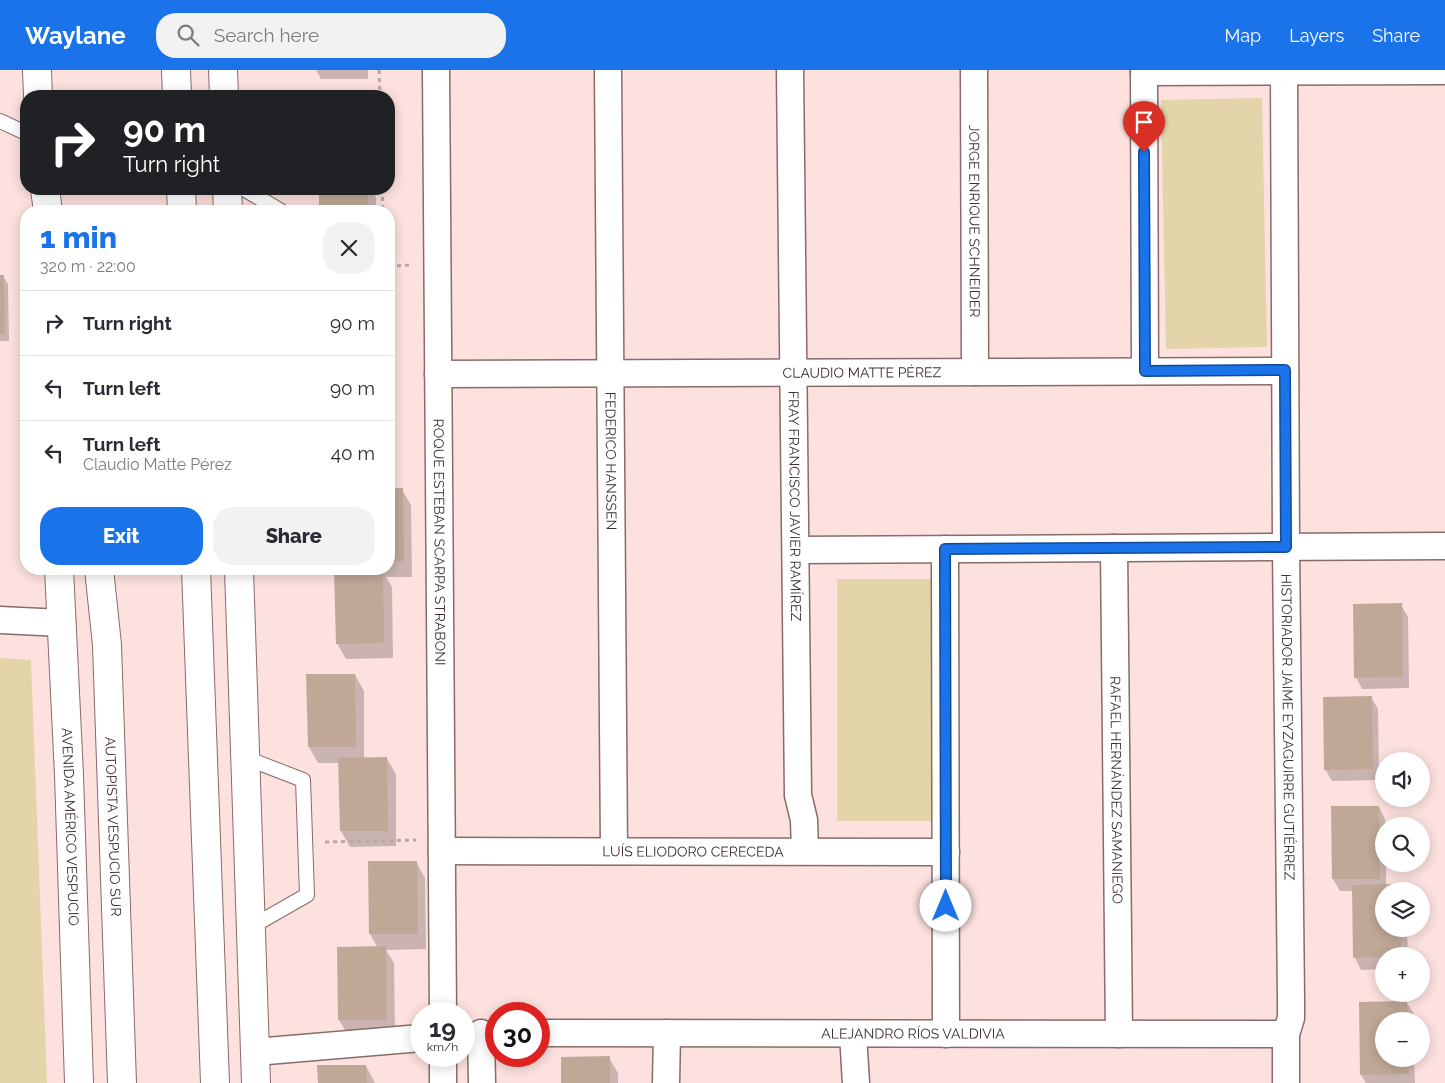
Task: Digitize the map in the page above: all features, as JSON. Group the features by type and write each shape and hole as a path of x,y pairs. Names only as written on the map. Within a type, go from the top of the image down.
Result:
{"main road":[{"path":"37,70 38,90"},
{"path":"176,70 177,90"},
{"path":"223,70 224,90"},
{"name":"AVENIDA AMÉRICO VESPUCIO","path":"59,575 79,1083"},
{"name":"AUTOPISTA VESPUCIO SUR","path":"100,575 107,645 122,1083"},
{"path":"196,575 215,1083"},
{"path":"240,575 256,1083"}],"street":[{"name":"ROQUE ESTEBAN SCARPA STRABONI","path":"436,70 443,1002"},
{"name":"FEDERICO HANSSEN","path":"608,70 614,852"},
{"name":"FRAY FRANCISCO JAVIER RAMÍREZ","path":"790,70 798,795 804,820 804,851"},
{"name":"JORGE ENRIQUE SCHNEIDER","path":"974,70 975,372"},
{"path":"1145,371 1144,71 1445,70"},
{"name":"HISTORIADOR JAIME EYZAGUIRRE GUTIÉRREZ","path":"1284,71 1286,547 1291,1000 1290,1018 1286,1034 1286,1083"},
{"name":"CLAUDIO MATTE PÉREZ","path":"438,374 1285,370"},
{"path":"796,550 1445,546"},
{"name":"RAFAEL HERNÁNDEZ SAMANIEGO","path":"1114,548 1119,1034"},
{"path":"945,549 946,1034"},
{"path":"0,620 62,624"},
{"name":"LUÍS ELIODORO CERECEDA","path":"442,845 614,852 946,852"},
{"name":"ALEJANDRO RÍOS VALDIVIA","path":"550,1033 1286,1034"},
{"path":"480,1034 482,1083"},
{"path":"666,1083 667,1034"},
{"path":"854,1034 856,1083"},
{"path":"255,1052 410,1039"},
{"path":"443,1067 443,1083"}],"lane":[{"path":"0,121 20,130"},
{"path":"254,195 271,205"},
{"path":"246,758 303,780 307,895 251,927"}],"path":[{"path":"380,70 380,90"},
{"path":"305,843 442,845"}],"shaded area":[{"path":"1262,98 1267,347 1166,349 1161,100"},
{"path":"837,579 936,579 936,821 837,821"},
{"path":"0,658 31,660 47,1083 0,1083"}],"building":[{"path":"319,195 368,195 368,205 319,205"},
{"path":"0,275 4,275 5,334 0,334"},
{"path":"395,488 403,488 404,561 395,562"},
{"path":"334,575 383,575 384,643 336,644"},
{"path":"1402,603 1403,677 1354,678 1353,604"},
{"path":"306,674 355,674 356,747 308,747"},
{"path":"1372,696 1373,769 1324,770 1323,697"},
{"path":"387,757 388,831 340,831 338,758"},
{"path":"1331,806 1379,807 1379,817 1375,817 1375,872 1380,872 1380,879 1332,879"},
{"path":"368,861 417,861 418,934 369,934"},
{"path":"1352,885 1375,885 1375,937 1401,937 1402,947 1375,947 1375,957 1353,958"},
{"path":"386,946 387,1020 338,1020 337,947"},
{"path":"1359,1002 1407,1002 1408,1012 1375,1012 1375,1067 1409,1067 1409,1074 1360,1075"},
{"path":"610,1056 610,1083 561,1083 561,1057"},
{"path":"317,1065 366,1065 367,1083 318,1083"}],"route":[{"path":"946,906 945,549 1286,547 1285,370 1145,371 1144,152"}]}
